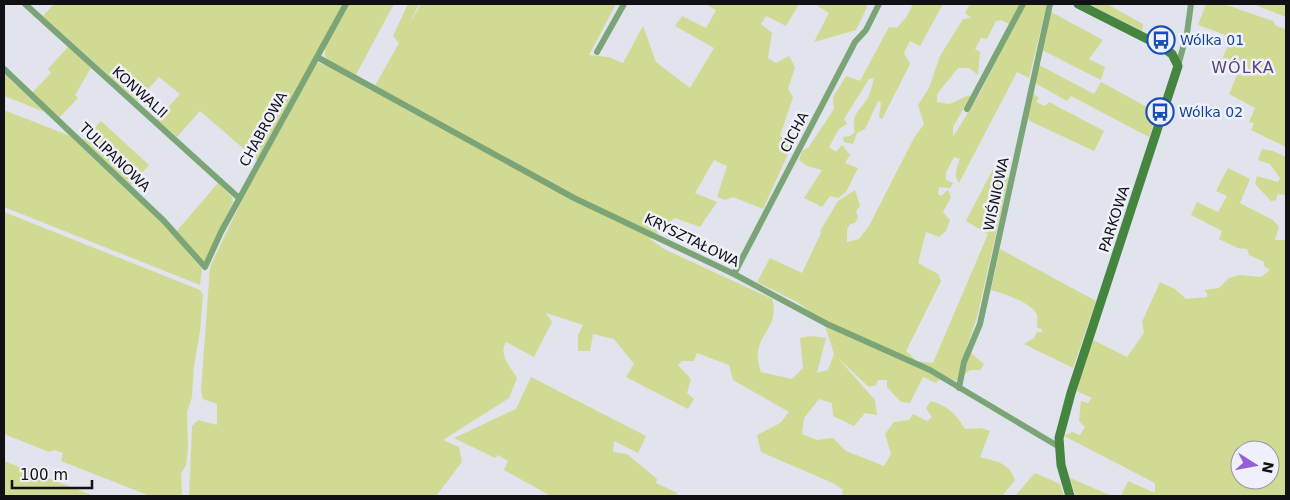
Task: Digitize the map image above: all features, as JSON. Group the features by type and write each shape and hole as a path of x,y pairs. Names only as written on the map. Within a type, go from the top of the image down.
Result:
{"street":[{"name":"KONWALII","path":"25,4 239,198"},
{"name":"CHABROWA","path":"205,267 239,198 346,4"},
{"path":"597,52 624,4"},
{"name":"CICHA","path":"734,274 855,42 866,30 879,4"},
{"path":"968,110 1023,4"},
{"name":"WIŚNIOWA","path":"958,388 964,362 980,324 1050,4"},
{"path":"1078,4 1161,46 1172,54 1178,66"},
{"name":"PARKOWA","path":"1070,496 1061,465 1058,443 1071,393 1178,66 1187,33 1191,4"},
{"name":"KRYSZTAŁOWA","path":"317,57 574,198 734,274 827,324 930,370 958,388 1058,443"},
{"name":"TULIPANOWA","path":"4,69 164,221 186,249 205,267"}],"green space":[{"path":"54,4 343,4 258,161 200,111 177,137 157,120 180,94 159,77 137,101 43,16"},
{"path":"349,4 394,4 353,80 372,91 399,43 393,36 408,4 419,4 409,25 421,4 616,4 589,55 608,57 623,63 643,26 656,62 690,88 714,48 675,26 682,16 706,28 716,10 705,4 799,4 786,26 766,16 761,24 772,33 768,58 776,63 789,56 795,67 788,89 793,97 780,136 792,145 763,209 733,197 725,200 717,197 727,166 714,160 695,193 717,202 700,227 675,218 650,239 664,249 772,299 773,319 758,350 761,372 792,379 803,368 800,338 811,336 826,338 817,373 828,370 834,354 824,322 797,302 757,282 770,258 802,273 821,233 820,231 838,201 855,190 860,206 856,211 858,217 855,223 850,224 847,230 847,242 859,239 869,226 914,138 924,124 918,105 929,88 940,56 963,19 971,18 965,13 970,4 1047,4 1029,78 1017,72 959,183 956,174 960,159 954,157 946,172 946,180 953,183 950,188 939,187 938,194 941,196 948,190 951,197 943,212 950,220 946,231 939,237 926,232 918,263 938,274 941,281 906,351 917,361 933,363 988,234 966,221 993,169 1009,177 977,317 967,346 972,354 984,364 980,370 970,370 957,381 943,375 936,383 923,377 910,403 901,402 887,387 887,380 878,380 876,385 869,387 837,357 875,400 877,415 865,413 854,426 833,416 832,403 819,399 804,418 802,434 817,440 833,438 846,451 884,466 891,454 885,434 894,422 909,420 913,414 927,421 932,417 926,408 931,401 951,411 965,429 981,428 990,431 980,457 1006,466 1015,480 1002,496 842,496 843,490 835,484 761,452 757,435 780,423 789,412 733,380 729,365 697,353 694,361 682,361 678,365 691,379 687,393 694,399 688,409 626,377 634,364 614,339 593,334 590,351 578,351 578,335 583,325 546,313 552,322 534,357 506,342 504,356 517,378 509,398 443,440 459,447 462,462 436,496 189,496 192,426 198,420 217,425 217,404 203,399 201,391 210,267 240,204 316,62 328,66 331,61 325,57 325,47","holes":["1001,20 1013,26 980,93 953,137 953,127 970,97 969,95 950,104 937,102 937,94 958,68 969,68 978,75 980,52 975,49 981,38 987,39 996,21"]},
{"path":"815,4 867,4 867,7 856,30 814,42 829,13"},
{"path":"913,4 943,4 920,46 910,41 904,53 910,64 882,119 879,118 881,103 878,101 865,129 857,133 853,144 844,142 843,137 850,136 855,132 855,117 868,97 874,78 869,79 844,119 847,124 839,129 829,147 836,152 842,145 850,155 845,163 858,168 846,192 838,198 830,196 822,207 804,198 822,170 807,166 799,160 802,151 808,148 834,109 833,97 846,76 860,81 889,27 897,28 907,16"},
{"path":"1089,4 1107,4 1143,24 1142,31"},
{"path":"1206,4 1224,4 1273,21 1276,26 1286,29 1286,147 1251,130 1254,123 1249,122 1255,108 1229,94 1237,75 1246,74 1248,67 1240,62 1223,58 1231,37 1198,25"},
{"path":"1253,4 1286,4 1286,17"},
{"path":"1051,12 1103,40 1089,59 1105,67 1101,80 1042,50"},
{"path":"68,47 91,68 75,95 78,98 58,119 32,93 51,73 48,69"},
{"path":"1039,65 1094,94 1101,82 1158,113 1149,137 1071,96 1067,101 1035,83"},
{"path":"4,74 45,112 4,96"},
{"path":"1032,93 1039,98 1036,102 1045,106 1049,102 1104,131 1094,151 1030,121 1027,117"},
{"path":"4,110 70,136 169,230 202,269 200,285 4,207"},
{"path":"101,121 149,165 130,186 82,141"},
{"path":"1262,149 1273,151 1286,157 1286,195 1278,194 1276,200 1271,201 1255,184 1257,176 1278,182 1280,178 1270,164 1258,160"},
{"path":"1228,168 1250,179 1240,203 1273,220 1279,227 1275,240 1286,240 1286,496 1121,496 1128,481 1155,493 1155,483 1064,436 1072,432 1080,435 1085,427 1079,421 1081,401 1088,403 1092,398 1077,391 1081,372 1093,340 1127,357 1144,333 1142,322 1160,282 1175,289 1186,299 1207,297 1207,293 1204,290 1219,288 1229,278 1239,275 1261,277 1270,270 1264,266 1264,262 1249,255 1247,249 1238,248 1219,239 1222,231 1191,215 1197,202 1218,212 1227,196 1216,191"},
{"path":"218,183 232,197 233,202 206,260 202,261 176,232"},
{"path":"4,212 200,290 203,294 192,397 187,412 188,448 186,465 181,474 182,496 150,496 61,461 63,453 55,450 49,452 4,434"},
{"path":"1000,249 1096,301 1073,368 1024,344 1034,338 1037,332 1042,332 1042,329 1037,328 1037,315 1030,306 1017,299 991,290"},
{"path":"531,377 646,436 638,453 614,441 613,452 627,454 657,479 656,483 677,493 676,496 551,496 504,470 508,461 498,455 495,458 454,438 516,409"},
{"path":"4,461 94,496 4,496"},
{"path":"1035,473 1060,484 1064,496 1015,496"},
{"path":"1070,478 1112,496 1076,496"}],"place":[{"name":"Wólka 01","path":"1161,40"},
{"name":"Wólka 02","path":"1160,112"}],"district":[{"name":"WÓLKA","path":"1243,67"}]}
